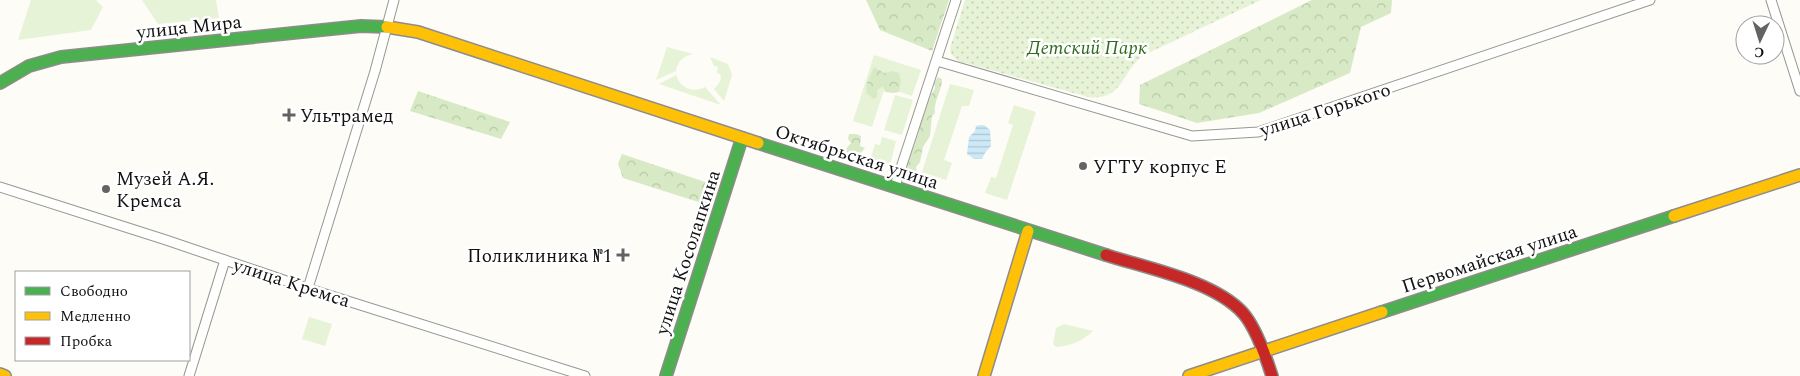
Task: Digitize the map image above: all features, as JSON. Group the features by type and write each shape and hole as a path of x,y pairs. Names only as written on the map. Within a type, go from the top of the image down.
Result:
{"main road":[{"name":"улица Мира","path":"0,83 37,62 61,57 361,26 387,27"},
{"name":"Октябрьская улица","path":"387,27 418,32 895,186 1028,231 1190,281 1226,298 1244,314 1264,350 1272,376"},
{"name":"улица Косолапкина","path":"666,376 742,138"},
{"name":"Первомайская улица","path":"1189,376 1800,175"},
{"path":"984,376 1028,231"},
{"path":"0,374 5,376"}],"street":[{"path":"308,288 394,0"},
{"path":"895,186 956,0"},
{"name":"улица Горького","path":"936,61 1192,136 1258,132 1650,0"},
{"path":"1771,0 1800,91"},
{"name":"улица Кремса","path":"0,187 585,376"},
{"path":"189,376 225,260"}],"green space":[{"path":"31,0 96,0 103,7 91,30 18,40"},
{"path":"142,0 216,0 219,18 158,24"},
{"path":"866,0 949,0 932,51 880,30"},
{"name":"Детский Парк","path":"965,0 1261,0 1142,56 1114,91 1108,95 1088,97 958,61 951,54 950,48"},
{"path":"1312,0 1392,0 1391,13 1361,27 1350,73 1259,113 1197,123 1139,104 1140,85"},
{"path":"667,47 693,54 682,59 676,71 656,80"},
{"path":"874,55 921,70 912,96 885,87 872,127 853,121"},
{"path":"710,57 728,64 732,75 724,101 714,89 720,82 721,76 717,73 718,67 714,66"},
{"path":"874,67 884,73 893,71 899,73 901,82 899,92 885,92 883,86 877,90 877,97 874,99 866,93 867,83"},
{"path":"676,75 681,84 688,89 696,90 705,87 721,105 659,84"},
{"path":"938,77 942,79 942,83 935,105 935,113 932,116 930,136 923,147 920,162 916,167 917,174 915,176 906,174 903,171 935,88 934,83"},
{"path":"950,84 974,90 969,106 962,106 944,160 952,163 946,180 922,172"},
{"path":"418,91 510,122 501,139 410,111"},
{"path":"895,95 913,100 902,135 884,130"},
{"path":"1014,105 1036,112 1007,200 985,193 991,177 996,178 1013,125 1008,123"},
{"path":"849,134 861,136 860,146 865,148 860,154 848,153 845,150 851,143 848,139"},
{"path":"882,137 896,141 890,166 870,160 875,144 880,145"},
{"path":"622,154 717,186 711,206 623,178 618,164"},
{"path":"309,317 332,324 325,346 302,339"},
{"path":"1064,324 1093,331 1085,338 1076,342 1056,347 1053,344 1056,328"}],"water":[{"path":"984,125 990,130 991,146 982,159 974,159 967,154 969,137 975,131 976,126"}],"traffic: fast":[{"path":"0,83 29,66 61,57 361,26 387,27"},
{"path":"666,376 742,138"},
{"path":"758,143 1106,255"},
{"path":"1382,312 1674,216"}],"traffic: slow":[{"path":"387,27 418,32 758,143"},
{"path":"1674,216 1800,175"},
{"path":"984,376 1028,231"},
{"path":"1189,376 1382,312"},
{"path":"0,374 5,376"}],"traffic: jam":[{"path":"1106,255 1179,277 1215,292 1230,302 1243,313 1252,326 1272,376"}],"place":[{"name":"Ультрамед","path":"289,115"},
{"name":"УГТУ корпус Е","path":"1083,166"},
{"name":"Музей А.Я. Кремса","path":"106,189"},
{"name":"Поликлиника №1","path":"623,255"}]}
